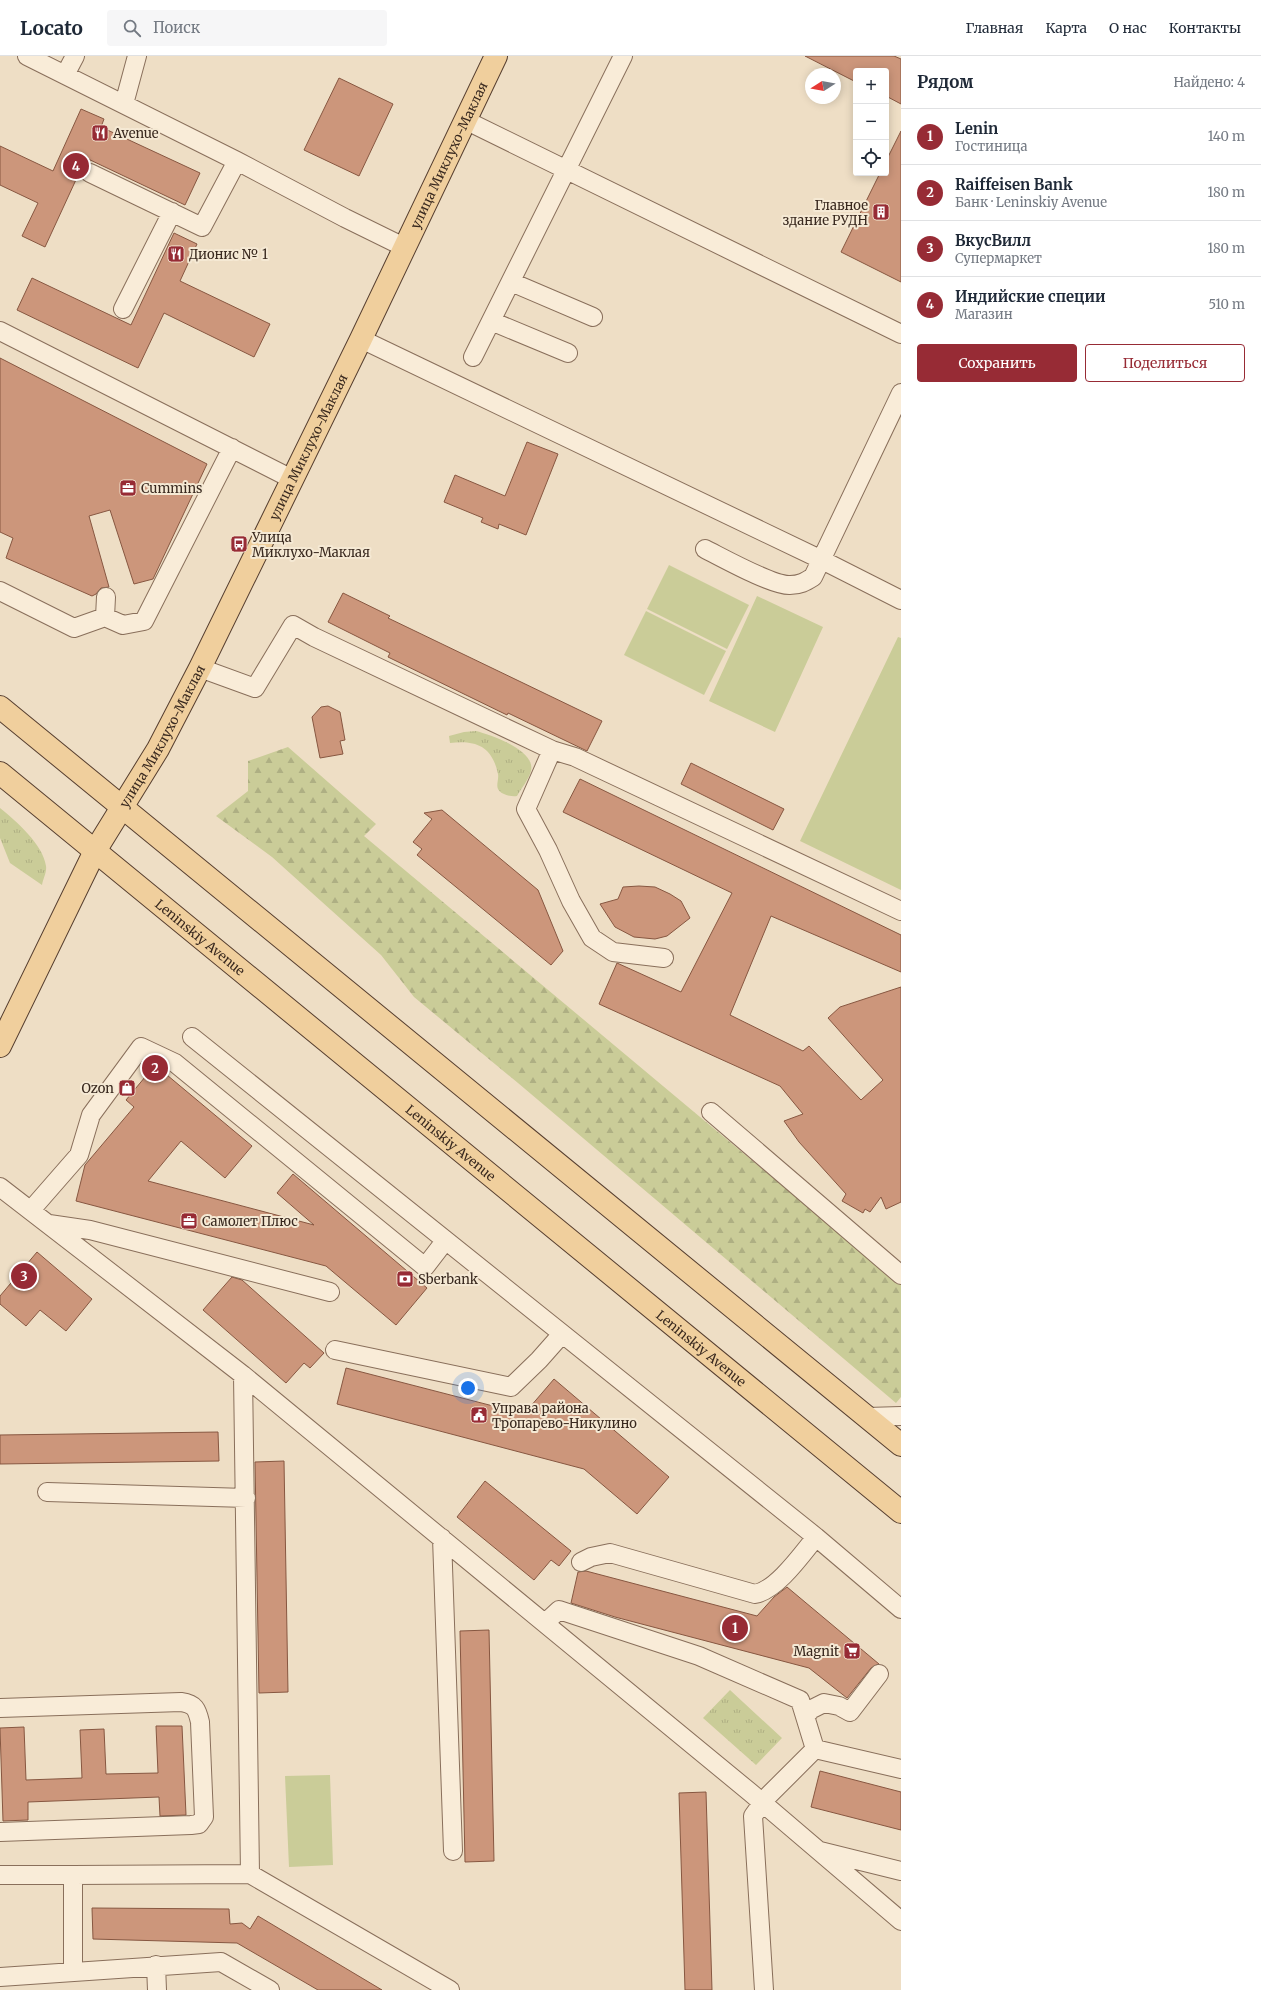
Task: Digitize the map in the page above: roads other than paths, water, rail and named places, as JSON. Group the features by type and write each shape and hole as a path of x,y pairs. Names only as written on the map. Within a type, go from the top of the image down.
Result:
{"main road":[{"name":"улица Миклухо-Маклая","path":"0,1046 96,851 158,749 200,668 361,339 496,56"},
{"path":"0,707 123,806 901,1445"},
{"name":"Leninskiy Avenue","path":"0,773 901,1512"}],"street":[{"path":"27,56 237,160 345,218 404,247"},
{"path":"65,75 75,56"},
{"path":"124,104 137,56"},
{"path":"473,358 622,56"},
{"path":"465,120 901,334"},
{"path":"90,173 202,227 237,160"},
{"path":"123,309 172,212"},
{"path":"511,282 593,317"},
{"path":"491,321 568,353"},
{"path":"0,331 292,479"},
{"path":"361,339 822,560 901,600"},
{"path":"705,549 775,582 788,586 801,584 812,577 822,560 901,392"},
{"path":"0,591 74,628 105,617 124,625 144,621 232,448"},
{"path":"105,617 106,597"},
{"path":"200,668 255,688 293,625 314,637 552,750 575,757 901,912"},
{"path":"552,750 526,809 548,850 571,901 592,938 613,952 664,958"},
{"path":"192,1038 816,1536 901,1609"},
{"path":"31,1210 79,1155 91,1115 141,1047 175,1063 424,1267 445,1241"},
{"path":"711,1112 901,1275"},
{"path":"0,1187 244,1375 763,1802 901,1921"},
{"path":"49,1224 90,1230 330,1292"},
{"path":"335,1350 511,1387 539,1360 562,1334"},
{"path":"244,1375 250,1874"},
{"path":"867,1417 901,1416"},
{"path":"48,1492 246,1498"},
{"path":"581,1562 591,1557 610,1553 754,1594 763,1593 792,1566 816,1536"},
{"path":"442,1538 454,1851"},
{"path":"545,1623 559,1610 699,1656 800,1700 815,1749"},
{"path":"805,1716 812,1709 824,1703 839,1706 850,1712 879,1674"},
{"path":"0,1708 181,1702 190,1703 197,1709 200,1722 204,1818 199,1824 191,1825 0,1832"},
{"path":"764,1990 753,1816 763,1802 815,1749"},
{"path":"815,1749 901,1769"},
{"path":"820,1851 901,1870"},
{"path":"0,1875 250,1874 450,1990"},
{"path":"73,1875 73,1971"},
{"path":"0,1977 26,1983 73,1971 221,1962 270,1990"},
{"path":"156,1965 157,1990"}],"place":[{"name":"Avenue","path":"100,133"},
{"name":"Индийские специи","path":"76,166"},
{"name":"Главное здание РУДН","path":"881,212"},
{"name":"Дионис № 1","path":"176,254"},
{"name":"Cummins","path":"128,488"},
{"name":"Улица Миклухо-Маклая","path":"239,544"},
{"name":"Raiffeisen Bank","path":"155,1068"},
{"name":"Ozon","path":"127,1088"},
{"name":"Самолет Плюс","path":"189,1221"},
{"name":"ВкусВилл","path":"24,1276"},
{"name":"Sberbank","path":"405,1279"},
{"name":"Управа района Тропарево-Никулино","path":"479,1415"},
{"name":"Lenin","path":"735,1628"},
{"name":"Magnit","path":"852,1651"}]}
